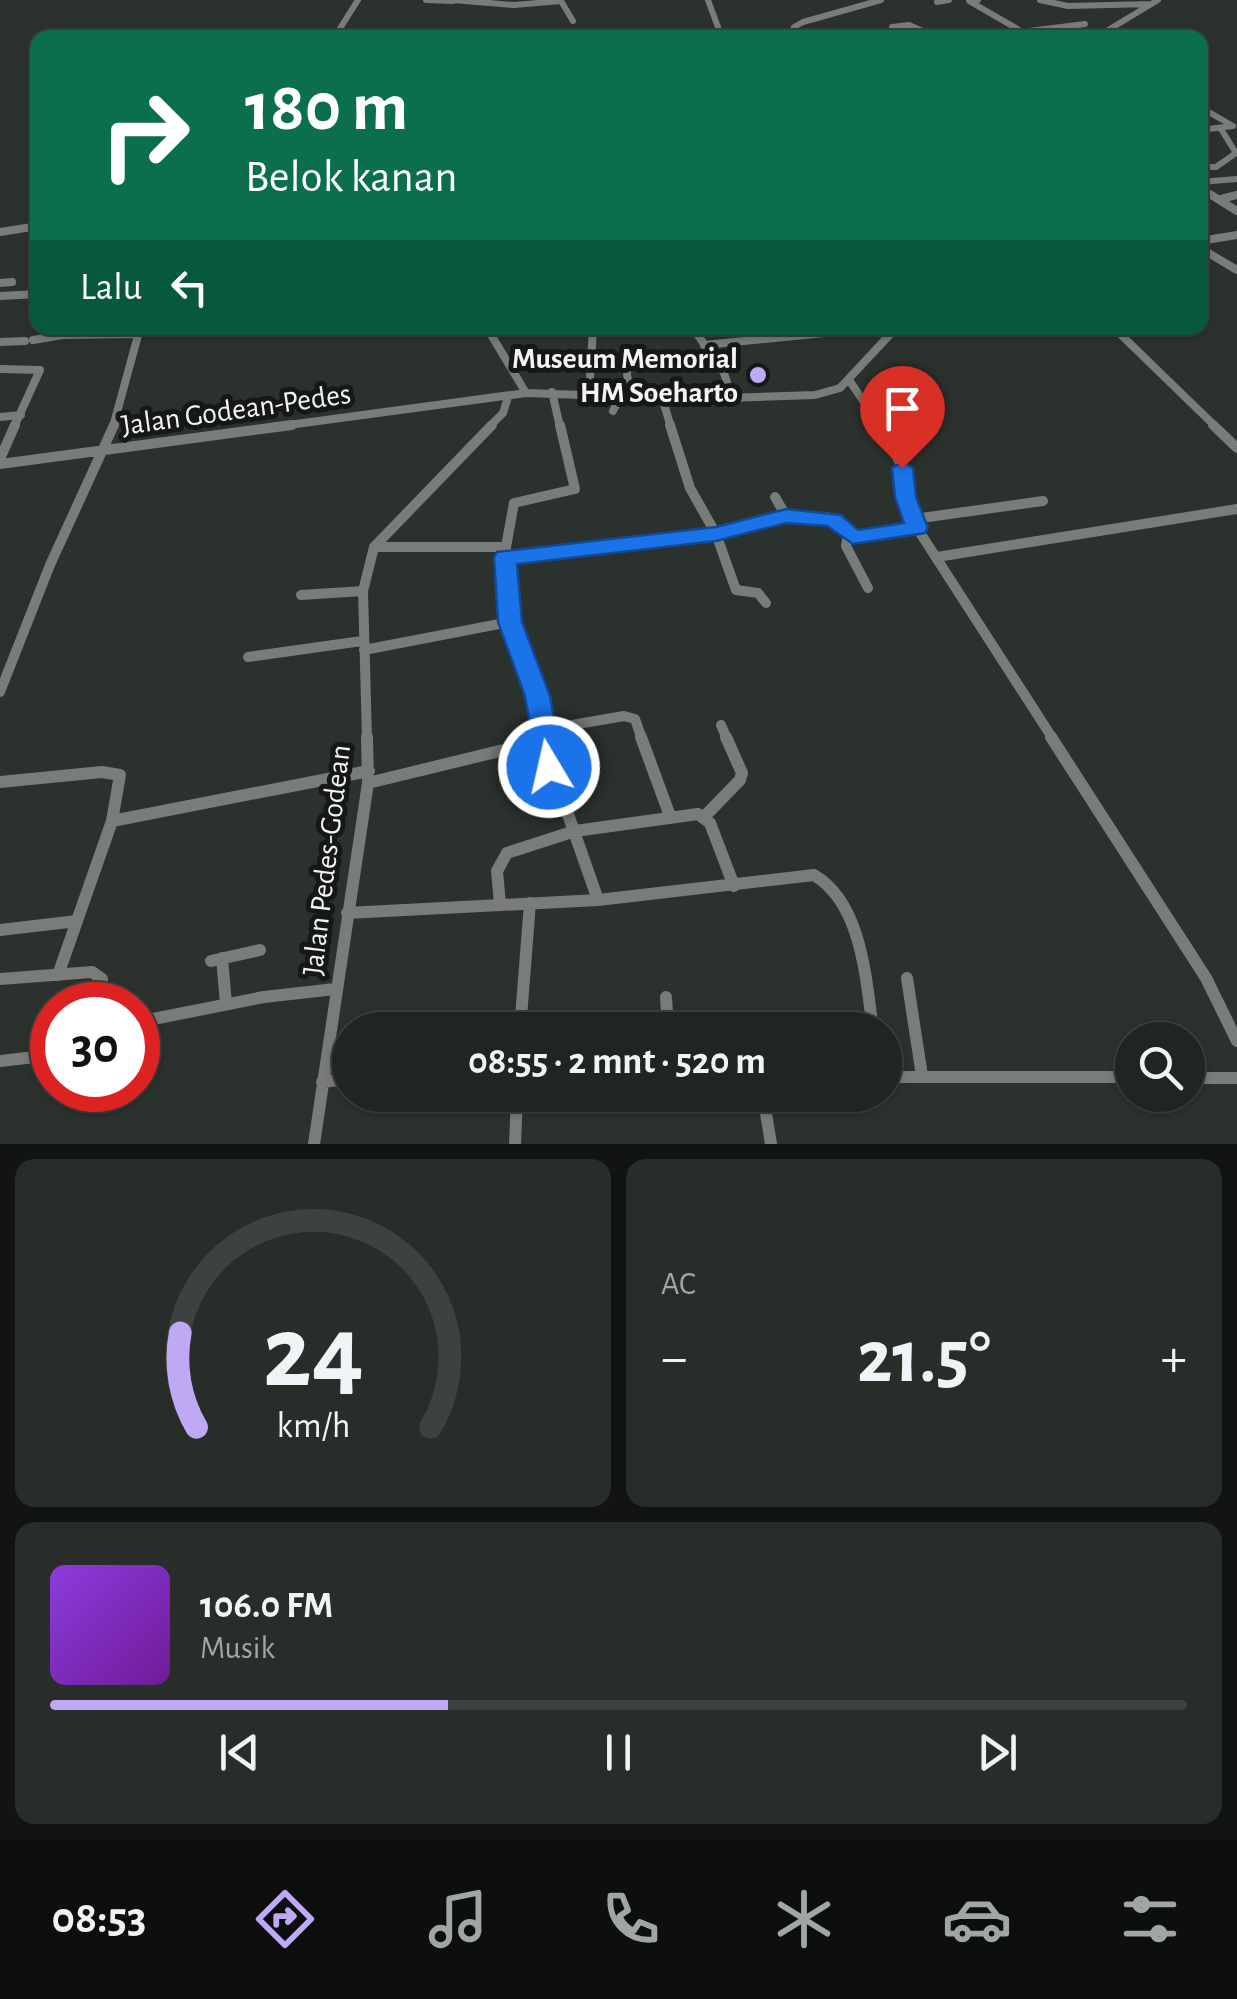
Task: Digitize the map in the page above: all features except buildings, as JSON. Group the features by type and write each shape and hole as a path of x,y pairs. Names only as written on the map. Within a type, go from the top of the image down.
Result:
{"street":[{"path":"339,30 358,0"},
{"path":"426,0 513,8 532,2 563,2 573,22"},
{"path":"708,0 719,30"},
{"path":"793,30 803,22 881,0"},
{"path":"936,2 949,0"},
{"path":"967,1 978,0"},
{"path":"1040,0 1107,5 1155,2"},
{"path":"967,1 1023,30"},
{"path":"1108,30 1155,2"},
{"path":"1107,5 1120,23"},
{"path":"885,22 895,30"},
{"path":"1034,30 1085,24"},
{"path":"1208,111 1234,126 1208,130"},
{"path":"1208,166 1216,167 1235,156 1221,129"},
{"path":"1208,183 1237,179"},
{"path":"1208,189 1237,211"},
{"path":"1222,199 1237,194"},
{"path":"0,232 30,227"},
{"path":"1208,243 1237,236"},
{"path":"1208,250 1237,270"},
{"path":"0,283 12,282"},
{"path":"0,296 30,294"},
{"path":"0,342 77,335"},
{"name":"Jalan Godean-Pedes","path":"102,452 126,394 127,365 138,335"},
{"path":"490,335 518,370 526,393"},
{"path":"589,395 593,335"},
{"path":"698,335 724,372 732,398"},
{"path":"751,335 754,339"},
{"path":"704,345 775,335"},
{"path":"890,335 848,380 872,410 902,468 915,524 1206,978 1237,1041"},
{"path":"1121,335 1237,448"},
{"path":"613,411 628,381 626,366 644,364"},
{"path":"0,369 40,368 0,462 102,452"},
{"name":"Jalan Godean-Pedes","path":"102,452 526,393 662,398 815,395 840,388 848,380"},
{"path":"552,392 576,489 514,504 505,552 510,622 537,696 542,736 598,900"},
{"path":"374,546 503,413 508,397"},
{"path":"662,398 690,488 716,534 736,590 760,594 766,603"},
{"path":"0,417 20,414"},
{"path":"0,692 50,565 102,452"},
{"path":"775,497 786,516"},
{"path":"374,546 585,552 716,534 786,516 833,520 848,535 859,538 1043,501"},
{"path":"937,556 1237,509"},
{"path":"848,535 846,546 868,588"},
{"name":"Jalan Pedes-Godean","path":"314,1144 368,777 363,591 374,546"},
{"path":"301,595 363,591"},
{"path":"254,656 363,646 510,622"},
{"path":"112,821 368,777 624,716 635,720 670,816"},
{"path":"500,904 496,871 505,854 575,831 670,816 705,816 740,780 742,773 721,725"},
{"path":"0,782 117,772 120,780 112,821 58,976"},
{"path":"705,816 734,886"},
{"path":"348,913 598,900 814,875 830,882 862,956 870,1012"},
{"path":"521,1012 530,903"},
{"path":"0,930 77,922"},
{"path":"226,1004 216,960 260,950"},
{"path":"0,978 97,974 102,982"},
{"path":"907,978 922,1076"},
{"path":"160,1018 264,997 335,989"},
{"path":"666,997 667,1012"},
{"path":"0,1061 30,1058"},
{"path":"902,1077 1115,1078"},
{"path":"1205,1078 1237,1078"},
{"path":"322,1082 332,1081"},
{"path":"515,1144 516,1112"},
{"path":"765,1112 772,1144"}],"place":[{"name":"Museum Memorial HM Soeharto","path":"758,375"}],"route":[{"path":"549,767 541,741 544,730 537,696 510,622 505,557 585,552 716,534 786,516 820,516 859,538 917,528 906,497 902,468"}]}
